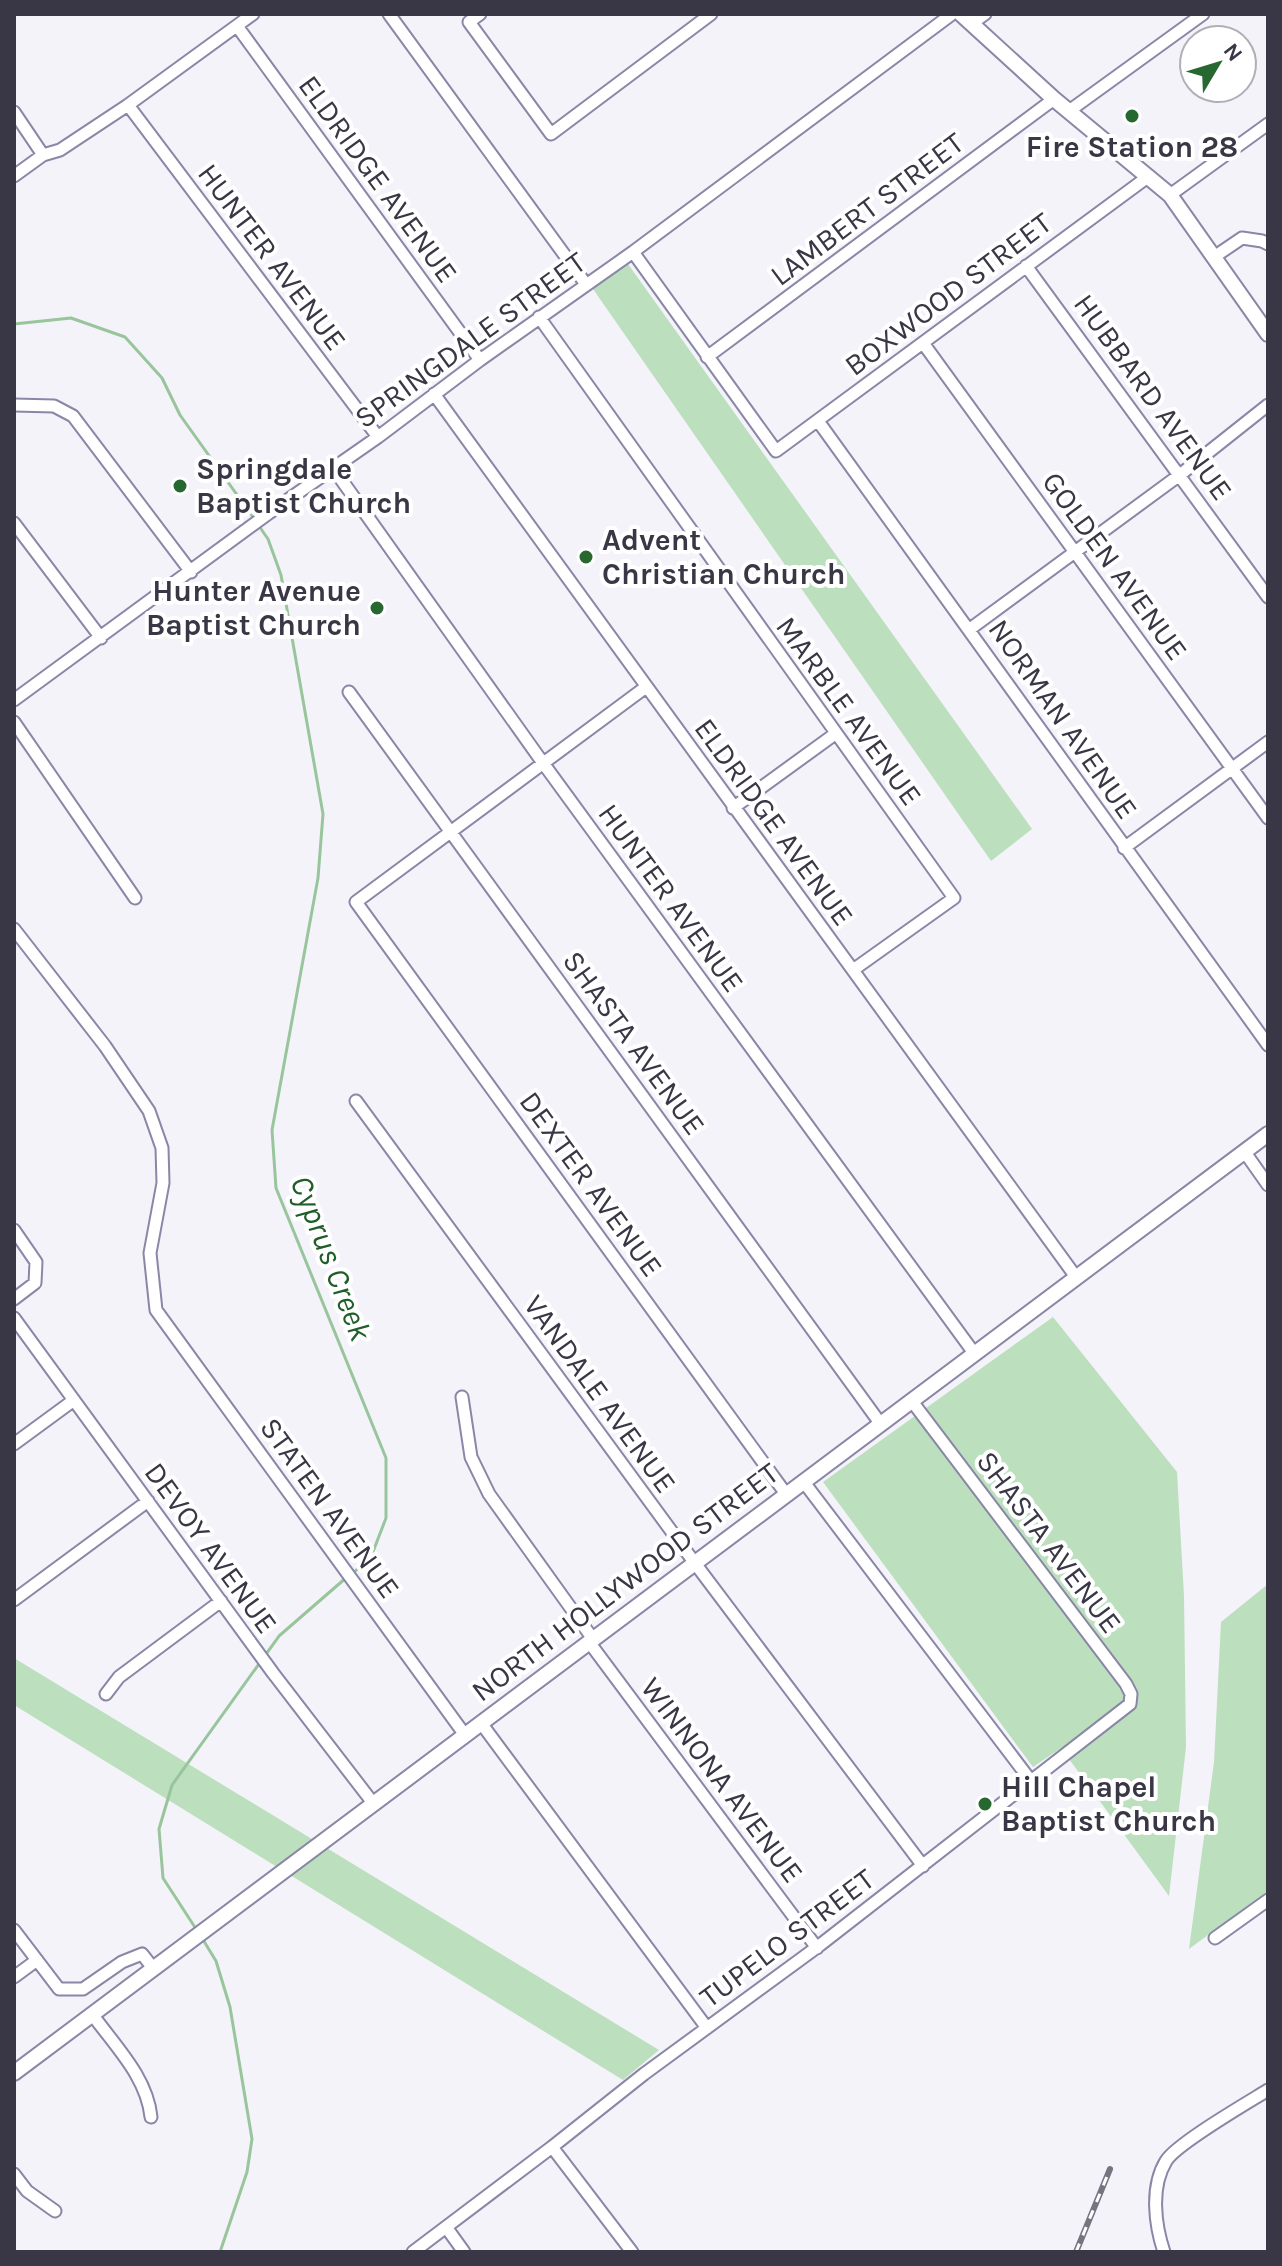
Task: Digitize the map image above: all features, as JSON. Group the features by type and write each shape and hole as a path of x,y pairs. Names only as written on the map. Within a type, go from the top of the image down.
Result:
{"main road":[{"path":"966,19 1054,99 1170,195 1268,334"},
{"name":"NORTH HOLLYWOOD STREET","path":"14,2073 1268,1134"}],"street":[{"path":"14,176 43,155 60,150 128,105 253,14"},
{"path":"389,14 585,283"},
{"path":"480,14 469,22 551,134 711,14"},
{"name":"SPRINGDALE STREET","path":"14,700 585,283 633,252 952,14"},
{"path":"966,19 985,14"},
{"path":"1069,111 1203,14"},
{"name":"ELDRIDGE AVENUE","path":"237,26 480,360"},
{"name":"LAMBERT STREET","path":"707,357 1054,99"},
{"name":"HUNTER AVENUE","path":"128,105 378,437"},
{"path":"14,112 43,155"},
{"path":"1170,195 1268,124"},
{"name":"BOXWOOD STREET","path":"707,357 776,451 1149,176"},
{"path":"1214,257 1242,238 1268,244"},
{"path":"633,252 707,357"},
{"name":"HUBBARD AVENUE","path":"1026,266 1268,597"},
{"name":"MARBLE AVENUE","path":"539,317 954,898 853,970"},
{"name":"GOLDEN AVENUE","path":"923,343 1268,818"},
{"name":"ELDRIDGE AVENUE","path":"434,394 1076,1277"},
{"path":"14,405 54,406 73,416 191,572"},
{"path":"970,629 1181,474 1268,405"},
{"name":"NORMAN AVENUE","path":"818,421 1268,1045"},
{"name":"HUNTER AVENUE","path":"333,468 543,763 974,1353"},
{"path":"14,523 101,638"},
{"path":"450,830 646,687"},
{"name":"SHASTA AVENUE","path":"349,692 880,1423"},
{"path":"14,722 135,898"},
{"path":"733,808 835,734"},
{"path":"1124,848 1268,742"},
{"name":"DEXTER AVENUE","path":"450,830 356,902 786,1494"},
{"name":"STATEN AVENUE","path":"14,929 105,1046 149,1111 162,1148 163,1183 150,1253 156,1310 465,1735"},
{"name":"VANDALE AVENUE","path":"356,1101 694,1562 923,1866"},
{"path":"1244,1151 1268,1185"},
{"path":"14,1230 36,1262 35,1283 14,1299"},
{"name":"DEVOY AVENUE","path":"14,1318 273,1673 373,1803"},
{"name":"WINNONA AVENUE","path":"462,1397 471,1457 489,1494 591,1640 817,1948"},
{"path":"14,1444 74,1400"},
{"name":"SHASTA AVENUE","path":"911,1400 1120,1675"},
{"path":"803,1481 1031,1781"},
{"path":"14,1600 148,1501"},
{"path":"106,1694 119,1677 221,1601"},
{"name":"TUPELO STREET","path":"413,2252 817,1948 1126,1708 1131,1694 1120,1675"},
{"path":"481,1723 707,2028"},
{"path":"1215,1938 1268,1900"},
{"path":"14,1930 59,1989 83,1989 122,1962 142,1954 153,1968"},
{"path":"14,1977 37,1960"},
{"path":"92,2014 136,2074 149,2103 151,2117"},
{"path":"1164,2252 1156,2214 1157,2185 1166,2159 1268,2090"},
{"path":"552,2147 632,2252"},
{"path":"14,2174 27,2191 55,2211"},
{"path":"446,2227 464,2252"}],"green space":[{"path":"628,264 1032,829 991,861 593,289"},
{"path":"1053,1317 1177,1472 1184,1596 1186,1747 1169,1896 1061,1748 1033,1767 823,1482"},
{"path":"1268,1584 1268,1891 1189,1949 1214,1762 1221,1622"},
{"path":"14,1658 659,2050 623,2080 14,1705"}],"waterway":[{"name":"Cyprus Creek","path":"14,324 71,318 125,337 162,378 180,415 255,520"},
{"name":"Cyprus Creek","path":"259,526 268,539 281,575 323,814 318,878 272,1130 276,1188 386,1458 386,1518 371,1557 353,1573"},
{"name":"Cyprus Creek","path":"198,1932 163,1878 159,1829 172,1785 279,1636 347,1577"},
{"name":"Cyprus Creek","path":"202,1938 216,1961 230,2007 252,2139 247,2172 220,2252"}],"railway":[{"path":"1076,2252 1110,2169"}],"place":[{"name":"Fire Station 28","path":"1132,116"},
{"name":"Springdale Baptist Church","path":"180,486"},
{"name":"Advent Christian Church","path":"586,557"},
{"name":"Hunter Avenue Baptist Church","path":"377,608"},
{"name":"Hill Chapel Baptist Church","path":"985,1804"}]}
